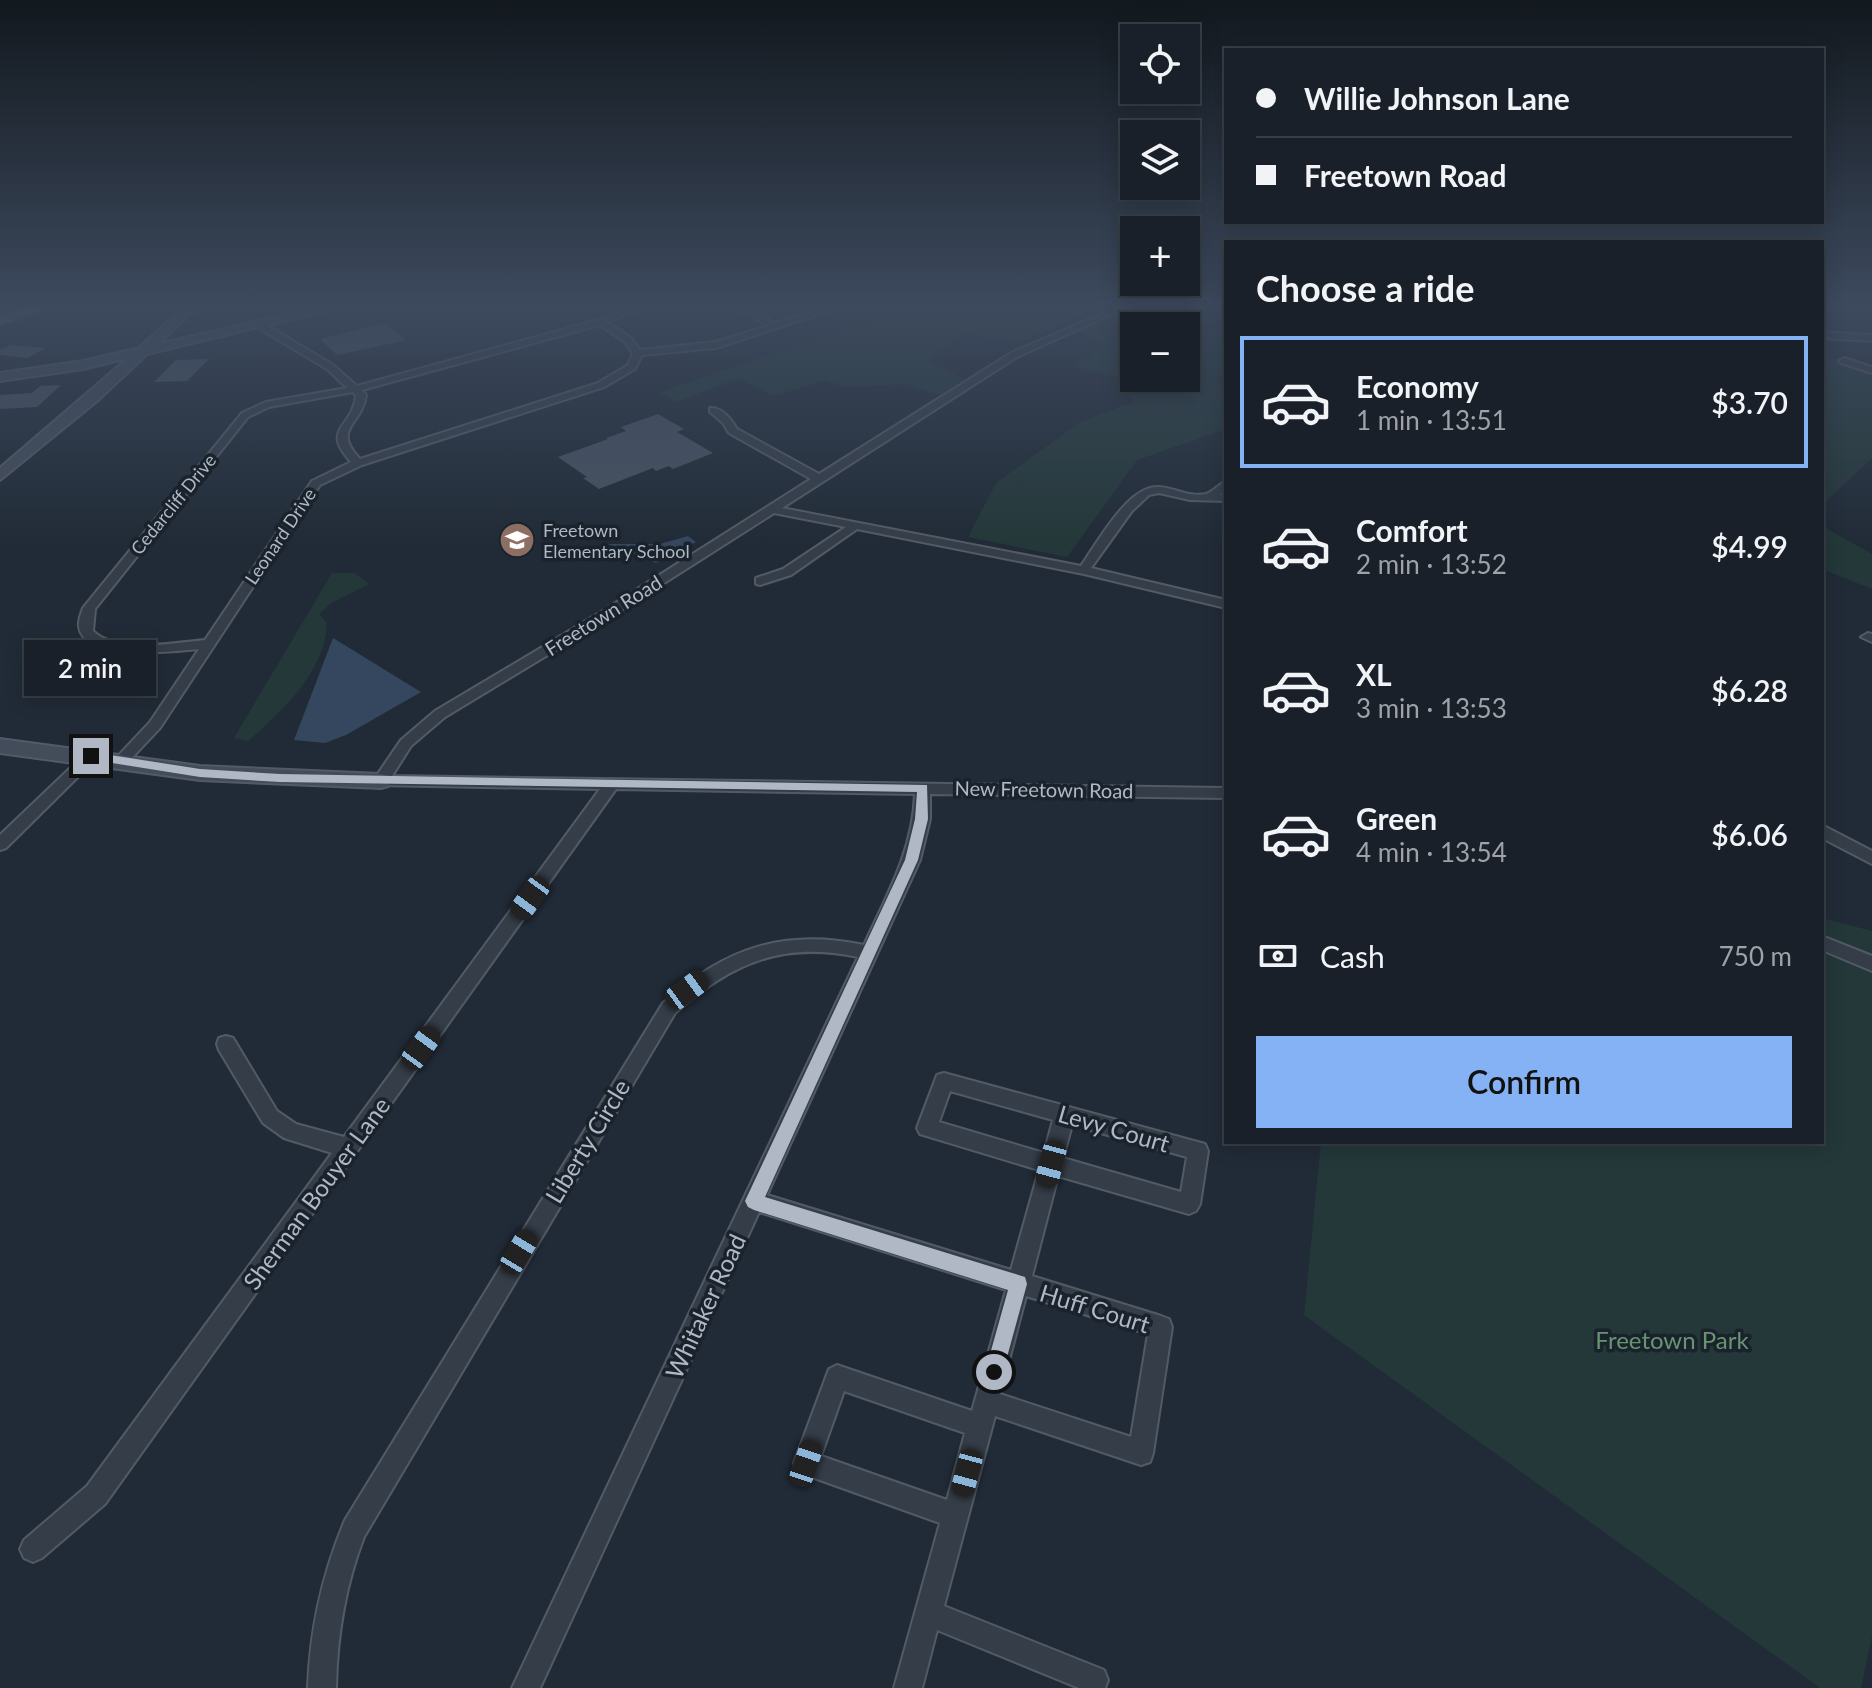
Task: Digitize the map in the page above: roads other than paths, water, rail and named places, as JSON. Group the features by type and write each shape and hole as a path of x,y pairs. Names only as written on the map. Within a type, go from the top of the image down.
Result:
{"main road":[{"path":"49,432 49,426 93,386"},
{"path":"0,476 105,386"},
{"path":"0,746 222,775 381,781"}],"street":[{"path":"352,386 362,402 343,428 339,439 358,463"},
{"name":"Cedarcliff Drive","path":"209,644 114,646 89,636 85,620 89,608 245,415 277,402 368,386"},
{"name":"Leonard Drive","path":"122,760 155,725 308,491 327,476 358,463 594,386"},
{"name":"Freetown Road","path":"381,781 406,743 440,714 610,612 966,386"},
{"path":"713,410 727,421 733,431 819,479"},
{"path":"475,413 487,422"},
{"path":"1210,497 1224,486"},
{"path":"1084,570 1141,495 1155,490 1224,498"},
{"path":"771,509 1084,570 1224,604"},
{"path":"760,581 787,572 856,525"},
{"path":"0,844 91,756"},
{"name":"New Freetown Road","path":"381,781 1224,793"},
{"name":"Sherman Bouyer Lane","path":"33,1549 96,1495 612,784"},
{"name":"Whitaker Road","path":"526,1688 912,860 922,819 923,788"},
{"path":"1824,832 1872,858"},
{"name":"Liberty Circle","path":"322,1688 326,1615 337,1570 354,1529 656,1025 687,990 726,965 753,953 810,943 832,944 870,953"},
{"path":"1824,944 1872,964"},
{"path":"226,1044 270,1117 291,1132 348,1148"},
{"name":"Levy Court","path":"944,1081 1198,1151 1189,1204 1051,1164 927,1128 944,1081"},
{"path":"908,1688 1065,1114"},
{"name":"Huff Court","path":"754,1201 1161,1327 1141,1453 983,1414"},
{"path":"955,1516 806,1463 837,1377 983,1414"},
{"path":"928,1613 1094,1680"}],"water":[{"path":"688,536 696,542 656,563 608,544 660,544"},
{"path":"333,638 421,692 346,735 325,743 294,740"}],"place":[{"name":"Freetown Elementary School","path":"517,540"}],"park label":[{"name":"Freetown Park","path":"1672,1339"}]}
